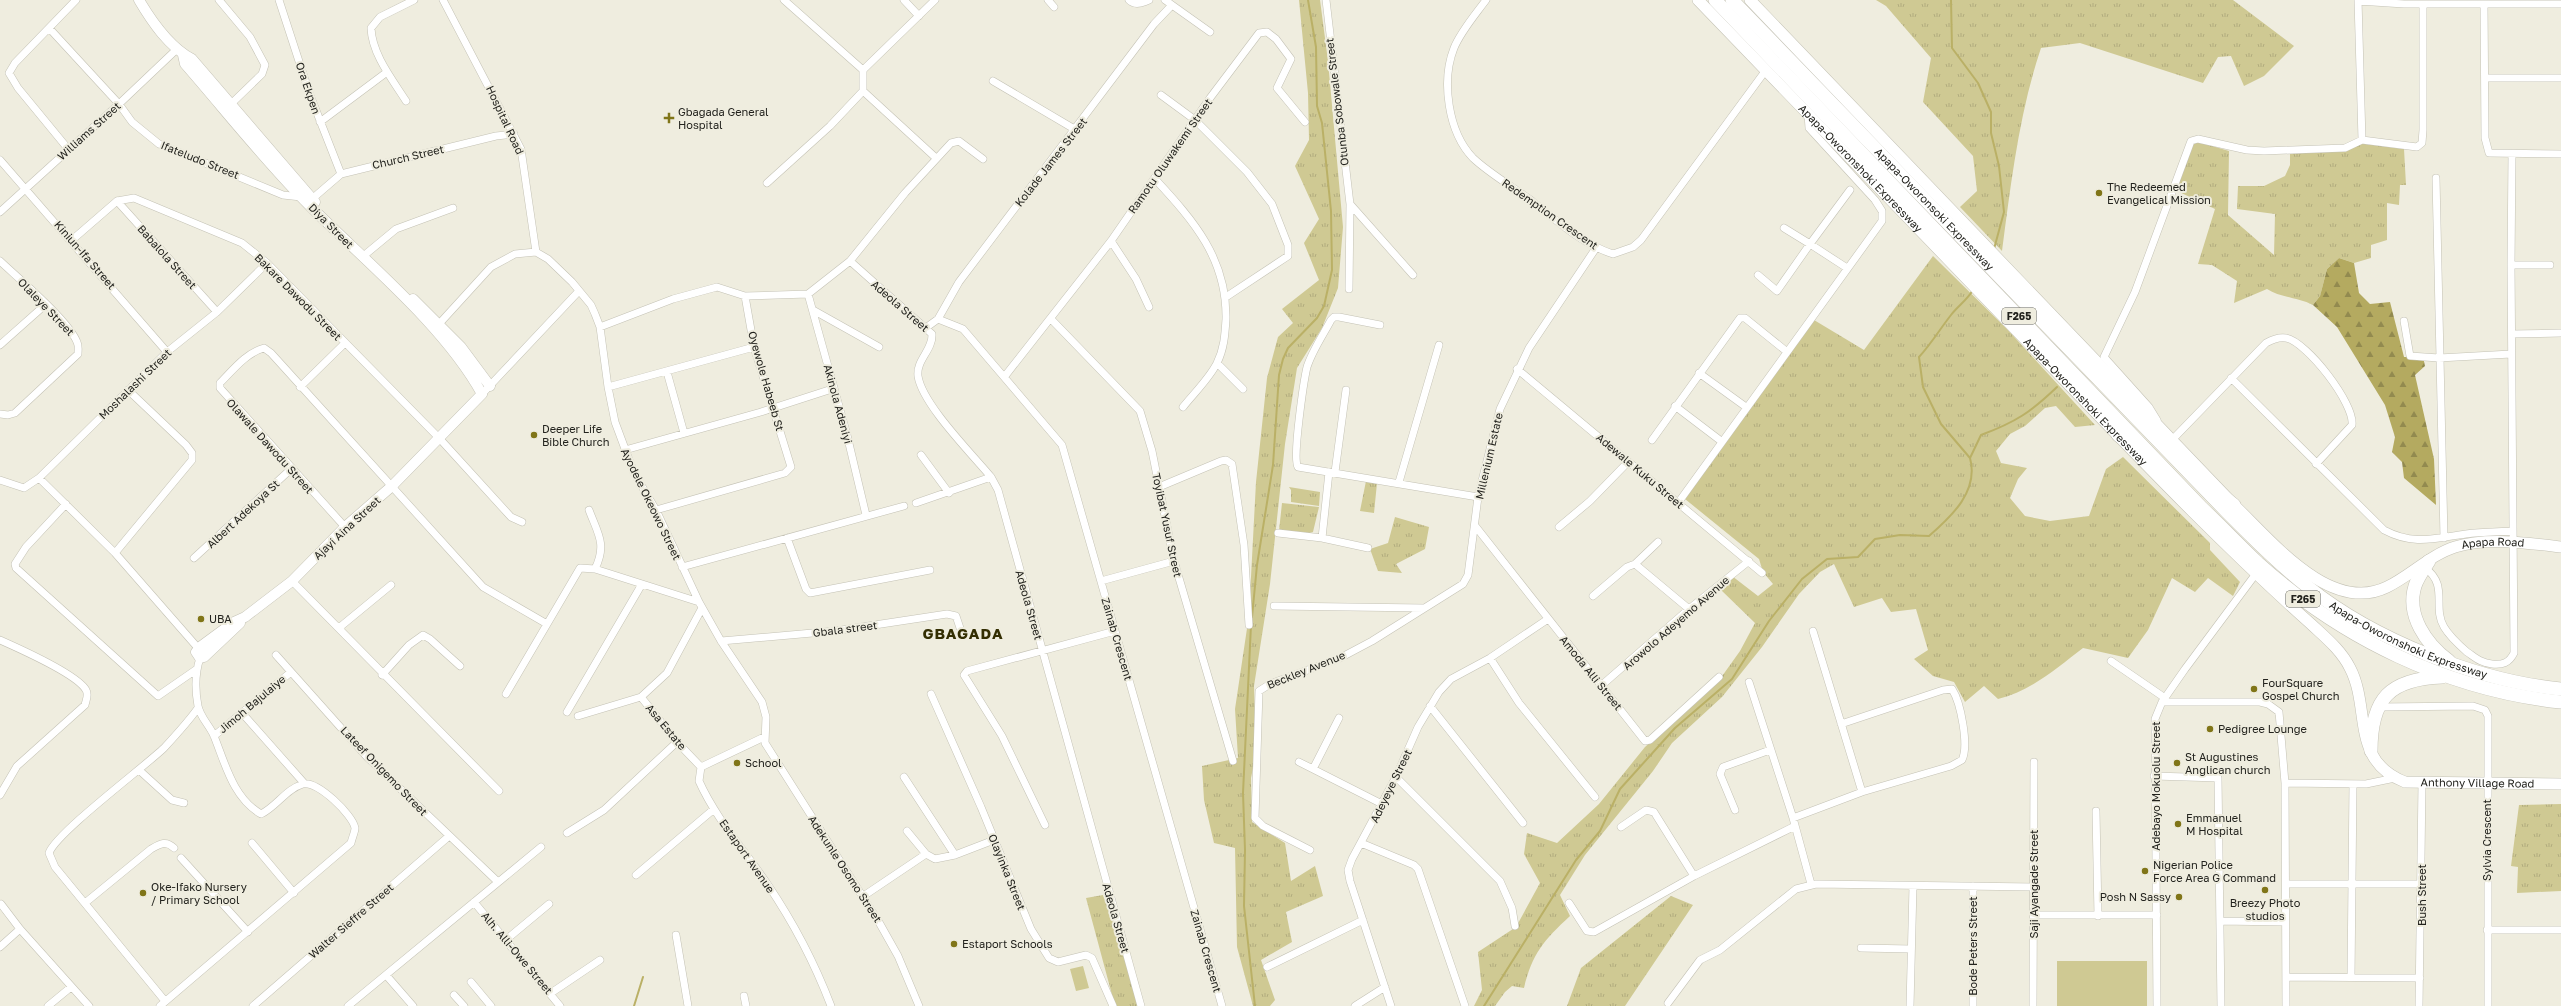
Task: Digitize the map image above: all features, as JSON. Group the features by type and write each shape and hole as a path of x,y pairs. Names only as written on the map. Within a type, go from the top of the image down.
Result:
{"highway":[{"name":"Apapa-Oworonsoki Expressway","path":"1715,0 1916,200 2141,415"},
{"name":"Apapa-Oworonsoki Expressway","path":"1732,0 1916,200 2122,432"},
{"name":"Apapa-Oworonshoki Expressway","path":"2141,415 2180,461 2231,509 2274,558 2328,601 2410,647 2459,668 2528,691"},
{"name":"Apapa-Oworonshoki Expressway","path":"2122,432 2161,472 2259,564 2305,600 2366,640 2444,676 2528,691 2561,689"},
{"path":"2122,432 2161,472"},
{"path":"2180,461 2215,490"},
{"path":"2200,469 2231,509"},
{"path":"2427,565 2415,586 2414,602 2416,624 2426,639 2459,668"},
{"path":"2371,751 2374,718 2379,707 2394,687 2412,680 2444,676"},
{"name":"F265","path":"2528,691 2561,702"}],"main road":[{"name":"Apapa-Oworonshoki Expressway","path":"1698,0 1808,114 1916,200"},
{"name":"Apapa-Oworonsoki Expressway","path":"1750,0 1916,200"},
{"name":"Diya Street","path":"141,2 166,38 180,52 192,59 312,199 461,347 490,386"},
{"name":"Diya Street","path":"180,52 185,64 301,196 381,274 467,366 482,394"},
{"name":"Ajayi Aina Street","path":"201,651 229,634 245,617 292,581 345,527 392,486 440,439 482,394"},
{"name":"Apapa-Oworonshoki Expressway","path":"2141,415 2159,426 2200,469 2231,509 2327,586 2346,593 2371,594 2388,587 2427,565"},
{"name":"Apapa-Oworonshoki Expressway","path":"2161,472 2256,575 2336,646 2350,668 2357,686 2362,726 2371,751"},
{"name":"Apapa Road","path":"2427,565 2445,551 2466,544 2512,543 2561,546"},
{"name":"Anthony Village Road","path":"2371,751 2376,761 2395,778 2405,782 2561,784"}],"street":[{"path":"69,150 18,88 9,73 15,63 76,0"},
{"path":"219,0 250,37 265,65 262,74 230,104"},
{"name":"Ora Ekpen","path":"279,0 320,122 341,174"},
{"path":"406,101 371,40 371,28 380,17 414,0"},
{"name":"Hospital Road","path":"443,0 514,134 524,163 536,252"},
{"path":"784,0 864,70"},
{"path":"904,0 919,16"},
{"path":"767,183 830,126 863,91 864,70 935,0"},
{"path":"1048,0 1054,7"},
{"path":"1129,0 1132,3 1140,4 1149,0"},
{"path":"1165,0 1210,32"},
{"name":"Otunba Sobowale Street","path":"1326,0 1350,204 1349,290"},
{"name":"Redemption Crescent","path":"1486,0 1463,33 1451,60 1448,89 1450,108 1459,136 1473,158 1596,248 1613,254 1633,247 1641,240 1766,70"},
{"path":"2362,140 2358,0 2423,4 2484,4 2509,2 2561,4"},
{"path":"2159,426 2149,407 2104,357 2135,292 2191,141 2198,139 2247,150 2270,151 2345,148 2362,140 2418,147 2422,143 2423,4"},
{"path":"2484,4 2486,145 2489,153 2561,154"},
{"name":"Kolade James Street","path":"927,327 938,319 960,282 1076,130 1154,24 1172,5"},
{"name":"Ifateludo Street","path":"49,28 119,104 132,122 159,144 283,195 301,196"},
{"name":"Ramotu Oluwakemi Street","path":"1005,376 1111,241 1195,120 1259,33 1267,32 1276,39 1291,59 1277,88 1305,122"},
{"name":"Williams Street","path":"0,212 119,104 180,52"},
{"path":"320,122 388,72"},
{"path":"2484,78 2561,78"},
{"path":"993,81 1076,130"},
{"path":"863,91 936,158"},
{"path":"1161,95 1195,120 1247,172 1272,204 1289,251 1288,256 1226,297"},
{"path":"1678,503 1786,351 1882,221 1882,211 1876,200 1809,128 1808,114"},
{"name":"Church Street","path":"312,199 341,174 496,136 514,134"},
{"path":"600,327 673,299 717,287 745,296 808,294 850,261 936,158 955,141 959,141 983,159"},
{"path":"2427,565 2439,588 2443,627 2457,644 2478,660 2500,665 2506,663 2514,653 2511,354 2512,154"},
{"name":"Kiniun-Ifa Street","path":"0,160 72,240 167,352"},
{"path":"2436,178 2444,538"},
{"path":"1155,179 1198,230 1214,257 1226,297 1225,340 1217,362 1183,407"},
{"path":"1758,275 1777,291 1850,190"},
{"name":"Bakare Dawodu Street","path":"117,201 134,198 154,205 242,243 267,263 440,439 511,517 522,522"},
{"path":"72,240 117,201"},
{"name":"Babalola Street","path":"117,201 217,312"},
{"path":"1350,204 1413,275"},
{"path":"367,253 396,229 453,208"},
{"path":"1784,228 1847,268"},
{"path":"1111,241 1136,279 1149,308"},
{"name":"Millenium Estate","path":"1456,590 1468,575 1476,527 1478,496 1495,422 1517,369 1529,348 1596,248"},
{"path":"439,324 491,266 515,254 536,252"},
{"name":"Ayodele Okeowo Street","path":"536,252 553,264 572,282 578,292 591,305 600,327 608,387 615,422 634,473 656,510 682,567 721,641 762,702 766,717 764,736"},
{"name":"Olaleye Street","path":"0,261 45,304 74,336 78,344 78,354 15,413 8,416 0,414"},
{"name":"Adeola Street","path":"850,261 860,272 927,327 932,334 932,344 918,366 918,375 925,395 991,477 998,490 1141,1006"},
{"name":"Moshalashi Street","path":"0,480 24,488 39,478 167,352 217,312 267,263"},
{"path":"2511,266 2550,265"},
{"path":"482,394 578,292"},
{"name":"Akinola Adeniyi","path":"808,294 832,389 847,435 866,515"},
{"name":"Oyewole Habeeb St","path":"656,510 785,473 791,467 754,347 745,296"},
{"path":"0,345 45,304"},
{"path":"813,310 879,347"},
{"path":"1380,325 1334,317 1307,367 1295,462 1298,467 1399,482 1478,496"},
{"path":"1652,440 1699,372 1742,317 1786,351"},
{"name":"Zainab Crescent","path":"938,319 963,328 1005,376 1062,446 1222,1006"},
{"name":"Toyibat Yusuf Street","path":"1051,319 1140,412 1146,430 1174,561 1233,761"},
{"path":"2404,321 2410,356 2439,358 2511,354"},
{"path":"2512,334 2561,333"},
{"path":"2172,440 2266,343 2279,338 2288,338 2297,344 2324,369 2347,404 2353,417 2352,425 2316,464"},
{"path":"300,387 345,344"},
{"path":"1399,482 1439,345"},
{"path":"608,387 754,347"},
{"name":"Olawale Dawodu Street","path":"345,527 226,398 220,383 245,357 264,348 271,353 300,387 483,587 510,604 547,624"},
{"path":"1217,362 1243,389"},
{"name":"Adewale Kuku Street","path":"1517,369 1762,573"},
{"path":"667,372 684,433"},
{"path":"1699,372 1746,407"},
{"path":"2231,378 2384,530 2400,538 2415,541 2467,534 2513,532"},
{"path":"625,450 772,409 832,389"},
{"path":"115,553 192,460 192,453 186,445 128,390"},
{"path":"1322,538 1346,390"},
{"path":"1675,406 1721,441"},
{"path":"922,454 949,493"},
{"path":"1159,487 1221,461 1226,460 1232,464 1244,545 1249,625"},
{"path":"1559,527 1585,506 1628,462"},
{"name":"Albert Adekoya St","path":"194,558 291,469"},
{"path":"916,503 949,493 991,477"},
{"path":"39,478 115,553 201,651 197,669 198,708 214,736 225,769 245,799 261,814 292,790 304,783"},
{"path":"66,504 26,546 15,564 16,568 158,696 197,669"},
{"path":"682,567 866,515 904,506"},
{"path":"589,510 602,545 602,556 596,569"},
{"name":"Amoda Alli Street","path":"1476,527 1647,742 1719,677"},
{"path":"1278,533 1322,538 1368,548"},
{"path":"787,538 806,589 810,593 930,570"},
{"path":"1593,596 1627,567 1635,564 1658,542"},
{"path":"1101,581 1174,561"},
{"name":"Arowolo Adeyemo Avenue","path":"1602,685 1689,609 1749,561"},
{"path":"1635,564 1689,609"},
{"path":"506,694 576,572 580,568 596,569 701,605"},
{"name":"Adebayo Mokuolu Street","path":"2157,1006 2154,776 2155,719 2163,700 2256,575"},
{"path":"292,581 340,627 382,675 499,791"},
{"path":"567,712 642,584"},
{"path":"340,627 391,585"},
{"name":"Beckley Avenue","path":"1310,850 1263,826 1255,818 1259,691 1270,684 1340,658 1366,645 1424,608 1456,590"},
{"name":"Asa Estate","path":"701,605 667,673 641,697 677,742 701,767"},
{"path":"1274,606 1424,608"},
{"name":"Gbala street","path":"721,641 835,631 948,614 956,616 960,628"},
{"name":"Adeyeye Street","path":"1391,1006 1348,870 1396,777 1418,726 1430,706 1452,679 1490,658 1548,619"},
{"path":"1045,825 1002,736 964,676 967,671 1042,649 1115,631"},
{"path":"1813,631 1862,792"},
{"path":"382,675 409,645 423,635 430,639 460,666"},
{"path":"0,640 63,672 86,689 88,697 85,705 17,766 0,795"},
{"name":"Lateef Onigemo Street","path":"276,655 367,756 448,837 497,882"},
{"path":"1490,658 1519,703 1595,797"},
{"path":"2111,661 2163,700 2260,702 2274,707 2279,712 2285,783 2286,1006"},
{"name":"Jimoh Bajulaiye","path":"214,736 291,672"},
{"path":"1749,682 1793,818 1811,884"},
{"path":"1793,818 1862,792 1951,766 1962,760 1966,749 1955,694 1952,689 1943,690 1841,724"},
{"name":"Olayinka Street","path":"931,694 1031,929 1049,958 1058,962 1086,955 1092,958 1113,1006"},
{"path":"578,716 641,697"},
{"path":"1430,706 1523,823"},
{"name":"Sylvia Crescent","path":"2379,707 2473,706 2485,710 2488,722 2486,930 2488,1006"},
{"path":"198,708 164,748 51,848 50,858 55,867 85,903 163,1004 351,843 355,828 350,817 328,794 316,785 304,783 242,713"},
{"path":"1313,769 1340,718"},
{"path":"701,767 764,736"},
{"name":"Adekunle Osomo Street","path":"764,736 765,743 800,801 893,947 919,1006"},
{"path":"566,833 604,810 677,742"},
{"path":"1735,810 1720,774 1723,767 1770,750"},
{"path":"1299,762 1382,804"},
{"name":"Saji Ayangade Street","path":"2033,1006 2034,762"},
{"name":"Estaport Avenue","path":"701,767 699,782 714,809 769,886 817,970 832,1006"},
{"path":"139,770 172,800 184,802"},
{"path":"2154,776 2218,778 2221,1006"},
{"path":"904,777 955,855"},
{"path":"1396,777 1500,882 1512,908 1515,926"},
{"name":"Anthony Village Road","path":"2285,783 2353,784 2379,782 2395,778"},
{"name":"Bush Street","path":"2419,1006 2422,884 2422,783"},
{"path":"2351,976 2353,784"},
{"path":"636,875 714,809"},
{"path":"1621,827 1646,810 1654,812 1694,876"},
{"path":"2096,811 2098,916"},
{"path":"1569,903 1587,931 1594,932 1694,876 1795,826"},
{"path":"907,831 926,854 935,859 955,855 994,840"},
{"name":"Walter Sieffre Street","path":"253,1006 448,837"},
{"path":"85,903 152,849 162,843 170,844 174,848"},
{"path":"1361,843 1414,865 1418,869 1465,1006"},
{"path":"252,844 294,893"},
{"path":"348,1006 541,847"},
{"path":"862,897 926,854"},
{"path":"181,858 248,932"},
{"path":"1668,1003 1700,960 1720,950 1796,889 1811,884 2034,887"},
{"path":"2286,884 2422,884"},
{"path":"1910,1006 1913,886"},
{"name":"Bode Peters Street","path":"1973,886 1973,1006"},
{"name":"Alh. Alli-Owe Street","path":"474,902 507,939 560,1006"},
{"path":"1,904 20,929 89,1006"},
{"path":"507,939 549,904"},
{"path":"2034,915 2157,915"},
{"path":"1267,967 1363,920"},
{"path":"2220,921 2285,922"},
{"path":"0,947 20,929"},
{"path":"2486,930 2561,930"},
{"path":"676,935 688,1006"},
{"path":"1861,948 1911,949"},
{"path":"551,993 600,960"},
{"path":"386,975 413,1006"},
{"path":"2286,977 2351,976 2420,978"},
{"path":"471,982 491,1006"},
{"path":"48,1006 71,986"},
{"path":"1354,1006 1385,987"},
{"path":"454,996 464,1006"},
{"path":"744,996 746,1006"}],"green space":[{"path":"1299,0 1320,0 1328,61 1343,227 1338,288 1322,328 1297,368 1285,444 1270,584 1254,686 1256,753 1251,778 1252,822 1285,843 1291,881 1315,866 1323,896 1286,912 1292,942 1261,960 1275,1000 1270,1006 1253,1006 1237,947 1235,848 1214,843 1204,800 1202,766 1238,758 1235,709 1249,615 1256,482 1267,378 1278,337 1293,323 1282,309 1319,280 1304,243 1319,219 1295,166 1309,140 1308,93"},
{"path":"1876,0 2233,0 2294,46 2264,76 2244,86 2231,56 2218,57 2203,83 2080,43 2041,48 2033,73 2021,123 2012,174 2002,251 1960,207 1977,191 1973,156 1923,102 1931,58 1886,6"},
{"path":"2192,140 2229,151 2228,215 2274,255 2275,214 2237,209 2238,186 2264,186 2285,176 2290,165 2290,152 2357,143 2404,149 2406,185 2400,185 2399,205 2387,203 2387,240 2371,245 2371,258 2354,263 2339,258 2327,269 2320,296 2313,305 2267,289 2234,303 2237,281 2212,265 2198,264 2215,209 2173,189"},
{"path":"1933,256 2006,328 2095,425 2075,427 2056,406 2045,408 2025,426 2010,434 1996,451 2001,463 2027,468 2018,479 2010,498 2025,516 2050,521 2089,516 2106,469 2123,457 2210,543 2210,550 2240,582 2233,596 2208,578 2195,592 2172,578 2148,630 2128,658 2083,648 2033,685 1998,699 1984,686 1965,702 1954,682 1933,676 1914,659 1928,650 1916,609 1891,612 1882,598 1854,607 1834,564 1820,572 1799,594 1762,647 1722,697 1672,743 1653,771 1585,855 1560,895 1570,916 1540,948 1527,976 1524,988 1512,986 1505,992 1495,1006 1474,1006 1482,990 1478,952 1516,927 1540,883 1524,854 1527,833 1557,843 1599,804 1645,747 1720,679 1740,651 1755,623 1720,589 1732,576 1758,596 1773,584 1763,572 1759,559 1685,499 1814,320 1864,350"},
{"path":"2339,258 2354,263 2359,293 2370,304 2390,302 2404,357 2423,357 2425,366 2415,375 2434,459 2436,505 2404,478 2402,462 2392,452 2395,437 2385,405 2337,327 2313,305 2320,296 2327,269"},
{"path":"1366,481 1377,483 1374,513 1360,511"},
{"path":"1289,487 1320,492 1319,506 1291,502 1291,490"},
{"path":"1282,503 1319,507 1313,532 1306,534 1279,531"},
{"path":"1395,517 1429,527 1425,549 1396,564 1402,573 1378,571 1370,549 1388,543"},
{"path":"2561,804 2561,891 2517,893 2518,867 2511,866 2519,805"},
{"path":"1103,895 1123,950 1138,1006 1115,1006 1086,898"},
{"path":"1671,896 1693,905 1625,1006 1567,1006 1581,968"},
{"path":"2057,961 2147,961 2147,1006 2057,1006"},
{"path":"1083,966 1089,988 1076,991 1070,969"}],"waterway":[{"path":"1252,617 1257,565 1273,465 1279,375 1283,359 1288,348 1317,318 1324,306 1332,270 1331,211 1322,123 1317,106 1316,47 1308,0"},
{"path":"1951,0 1952,48 1978,83 1991,112 1991,133 1999,166 2004,212 1994,249"},
{"path":"1970,458 1941,424 1923,387 1919,357 1951,315 1973,290"},
{"path":"1484,1006 1576,860 1600,831 1620,789 1675,728 1732,679 1769,621 1802,579 1827,559 1858,557 1875,539 1900,535 1929,536 1962,502 1971,481 1972,470 1970,458 1981,435 2004,426 2022,416 2057,387"},
{"path":"1251,625 1243,793 1245,850 1244,906 1255,1006"},
{"path":"634,1006 643,977"}],"place":[{"name":"Gbagada General Hospital","path":"669,118"},
{"name":"The Redeemed Evangelical Mission","path":"2099,193"},
{"name":"Deeper Life Bible Church","path":"534,435"},
{"name":"UBA","path":"201,619"},
{"name":"FourSquare Gospel Church","path":"2254,689"},
{"name":"Pedigree Lounge","path":"2210,729"},
{"name":"School","path":"737,763"},
{"name":"St Augustines Anglican church","path":"2177,763"},
{"name":"Emmanuel M Hospital","path":"2178,824"},
{"name":"Nigerian Police Force Area G Command","path":"2145,871"},
{"name":"Breezy Photo studios","path":"2265,890"},
{"name":"Oke-Ifako Nursery / Primary School","path":"143,893"},
{"name":"Posh N Sassy","path":"2179,897"},
{"name":"Estaport Schools","path":"954,944"}],"district":[{"name":"GBAGADA","path":"963,634"}]}
